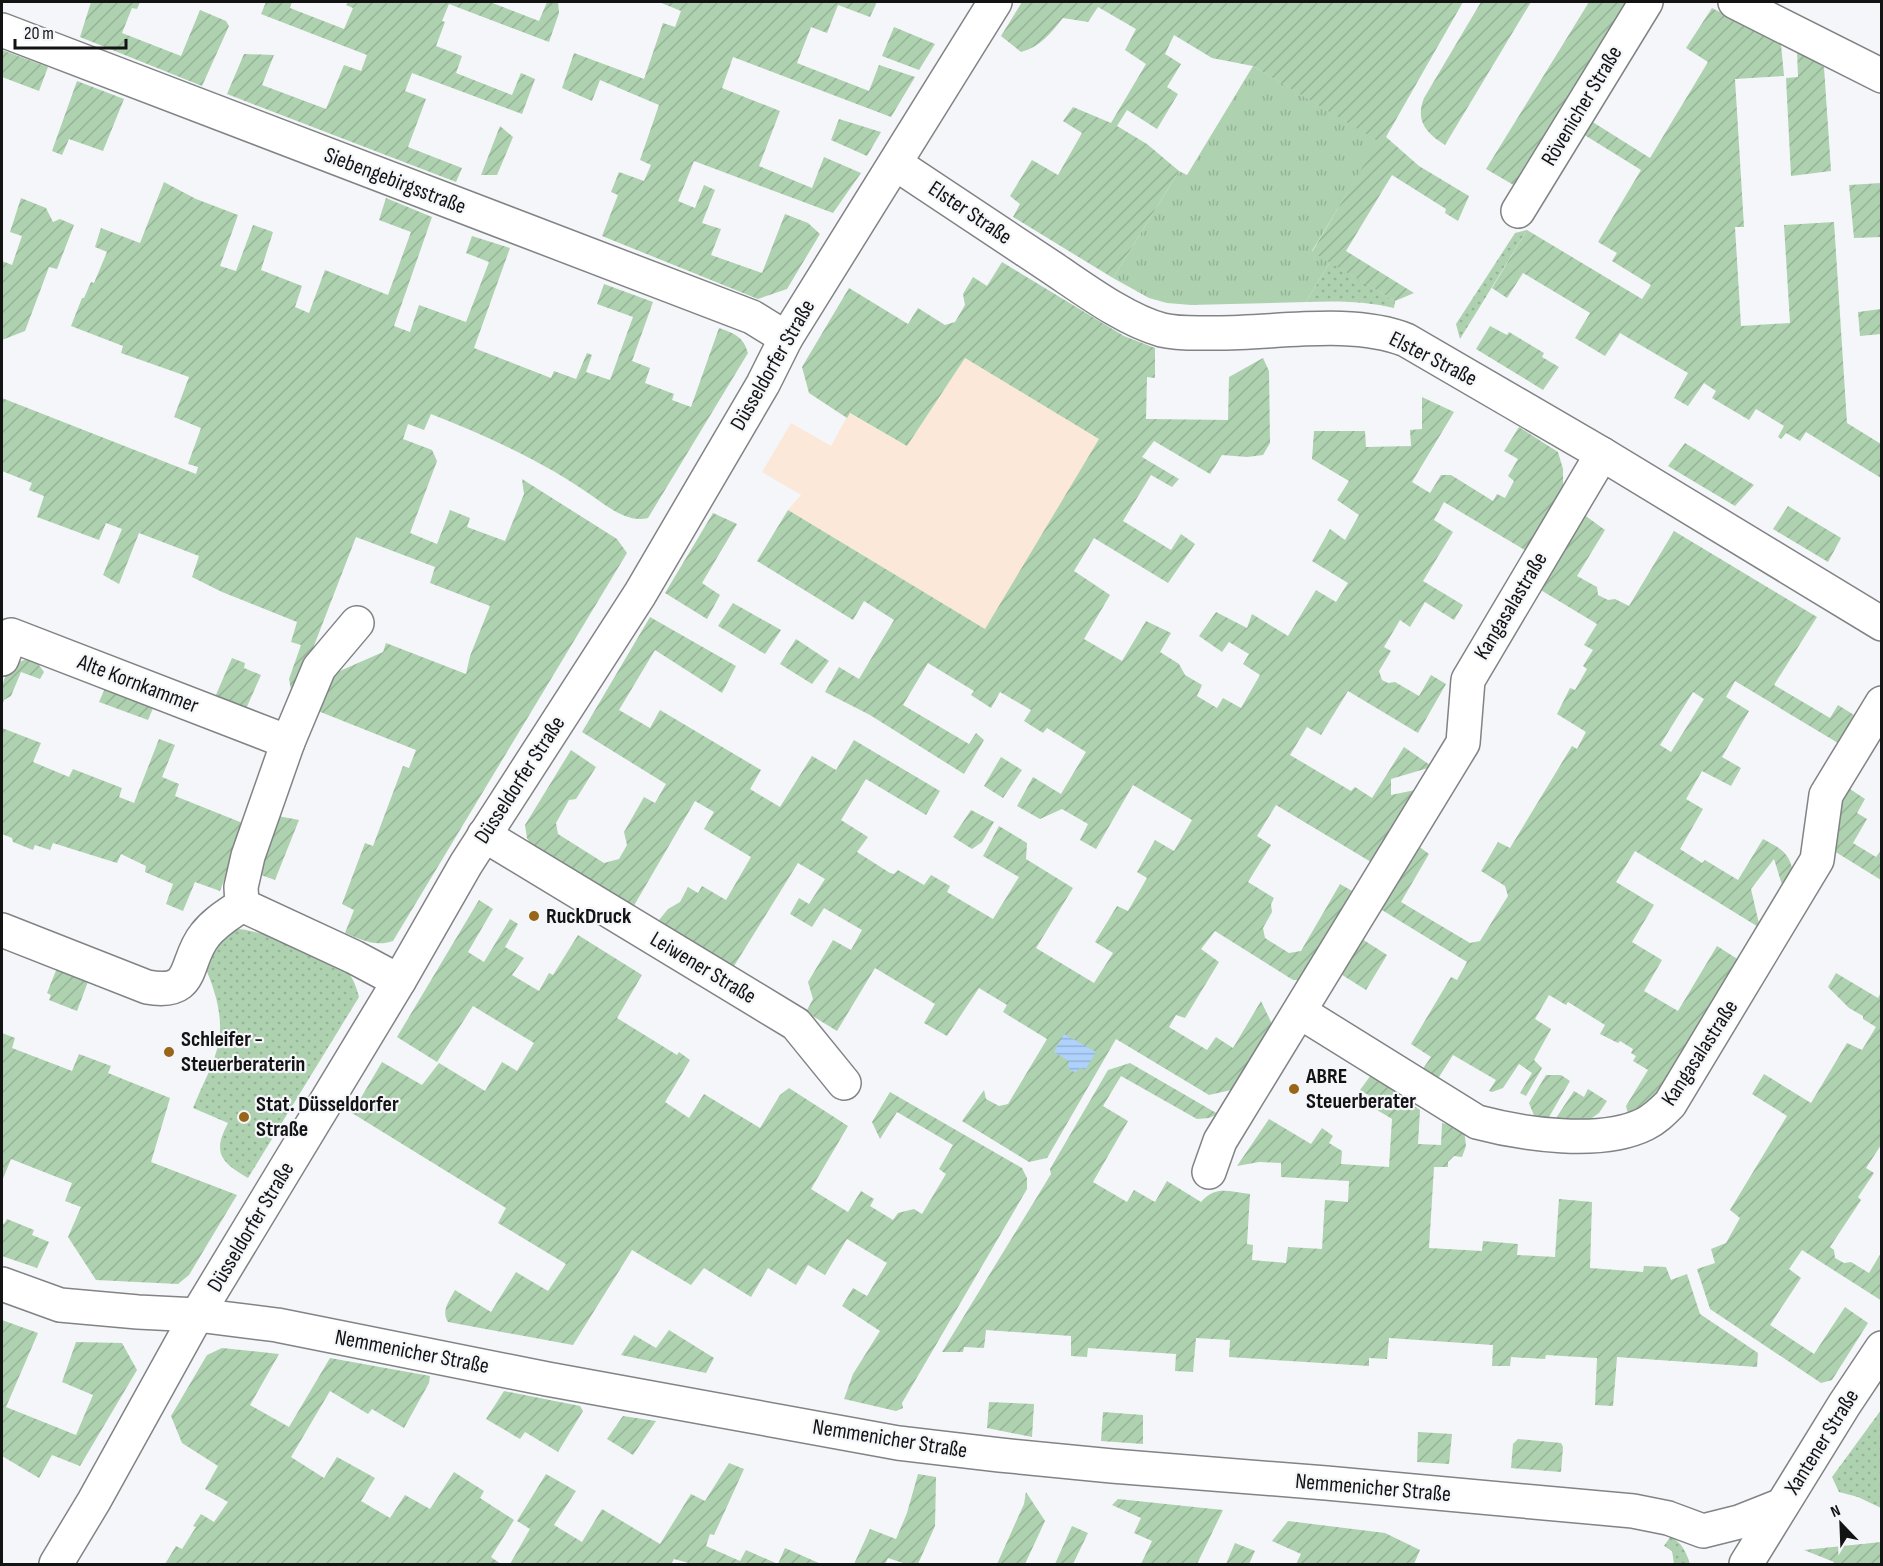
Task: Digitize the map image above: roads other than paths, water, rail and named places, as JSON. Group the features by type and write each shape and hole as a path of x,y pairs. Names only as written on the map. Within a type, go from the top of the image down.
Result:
{"street":[{"name":"Düsseldorfer Straße","path":"57,1564 197,1315 399,981 484,835 640,594 763,384 786,338 995,2"},
{"name":"Rövenicher Straße","path":"1518,212 1646,2"},
{"path":"1736,2 1881,76"},
{"name":"Siebengebirgsstraße","path":"2,30 495,221 752,317 786,338"},
{"name":"Elster Straße","path":"896,164 1104,303 1162,330 1187,333 1369,330 1389,334 1422,349 1602,454 1881,624"},
{"name":"Kangasalastraße","path":"1209,1172 1220,1141 1463,743 1467,680 1602,454"},
{"path":"242,905 241,887 248,856 288,742 319,668 357,623"},
{"name":"Alte Kornkammer","path":"2,659 11,635 288,742"},
{"name":"Kangasalastraße","path":"1300,1012 1477,1122 1528,1132 1589,1136 1625,1132 1644,1125 1657,1118 1670,1104 1817,860 1826,795 1881,703"},
{"name":"Leiwener Straße","path":"484,835 796,1024 844,1083"},
{"path":"2,930 140,985 166,989 185,979 205,935 226,915 242,905"},
{"path":"242,905 354,957 399,981"},
{"name":"Nemmenicher Straße","path":"2,1284 60,1305 197,1315 277,1324 547,1379 898,1443 999,1455 1633,1511 1668,1518 1703,1531 1739,1522 1782,1505"},
{"name":"Xantener Straße","path":"1746,1564 1881,1348"}],"water":[{"path":"1064,1034 1096,1052 1085,1070 1080,1068 1076,1072 1071,1071 1068,1066 1069,1061 1054,1052"}],"place":[{"name":"RuckDruck","path":"534,916"},
{"name":"Schleifer - Steuerberaterin","path":"169,1052"},
{"name":"ABRE Steuerberater","path":"1294,1089"},
{"name":"Stat. Düsseldorfer Straße","path":"244,1117"}]}
